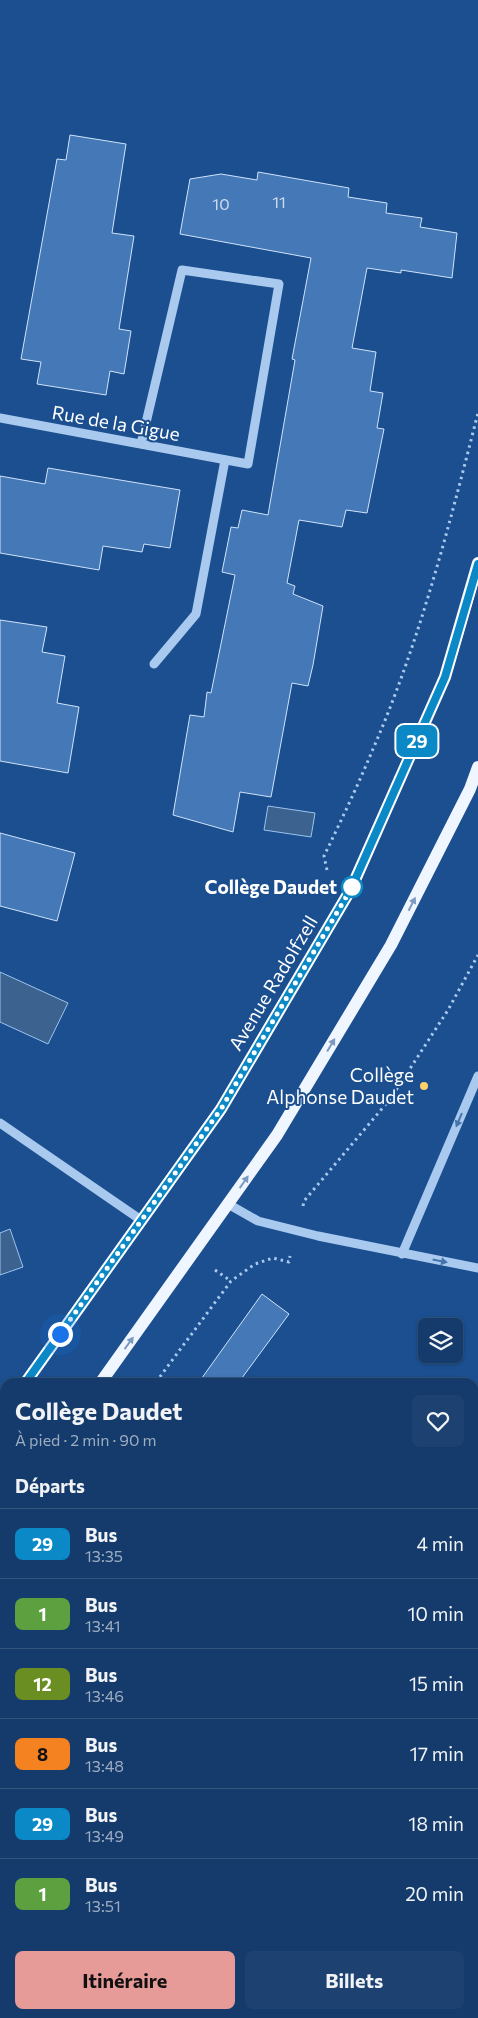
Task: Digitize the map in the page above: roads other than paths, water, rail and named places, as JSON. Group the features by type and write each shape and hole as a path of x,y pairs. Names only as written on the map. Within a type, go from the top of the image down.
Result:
{"main road":[{"name":"Avenue Radolfzell","path":"29,1378 221,1109 351,889 445,677 478,564"},
{"path":"104,1378 278,1135 391,945 470,789 478,767"}],"street":[{"name":"Rue de la Gigue","path":"0,418 248,464 279,284 182,270 141,444"},
{"path":"154,664 196,614 226,460"},
{"path":"402,1254 478,1076"},
{"path":"0,1123 141,1220"},
{"path":"228,1204 258,1221 402,1254 478,1268"}],"water":[{"path":"268,806 315,813 311,837 264,830"},
{"path":"0,972 68,1003 48,1044 0,1022"},
{"path":"10,1229 23,1267 0,1275 0,1233"}],"place":[{"name":"Collège Daudet","path":"352,887"},
{"name":"Collège Alphonse Daudet","path":"424,1086"}]}
